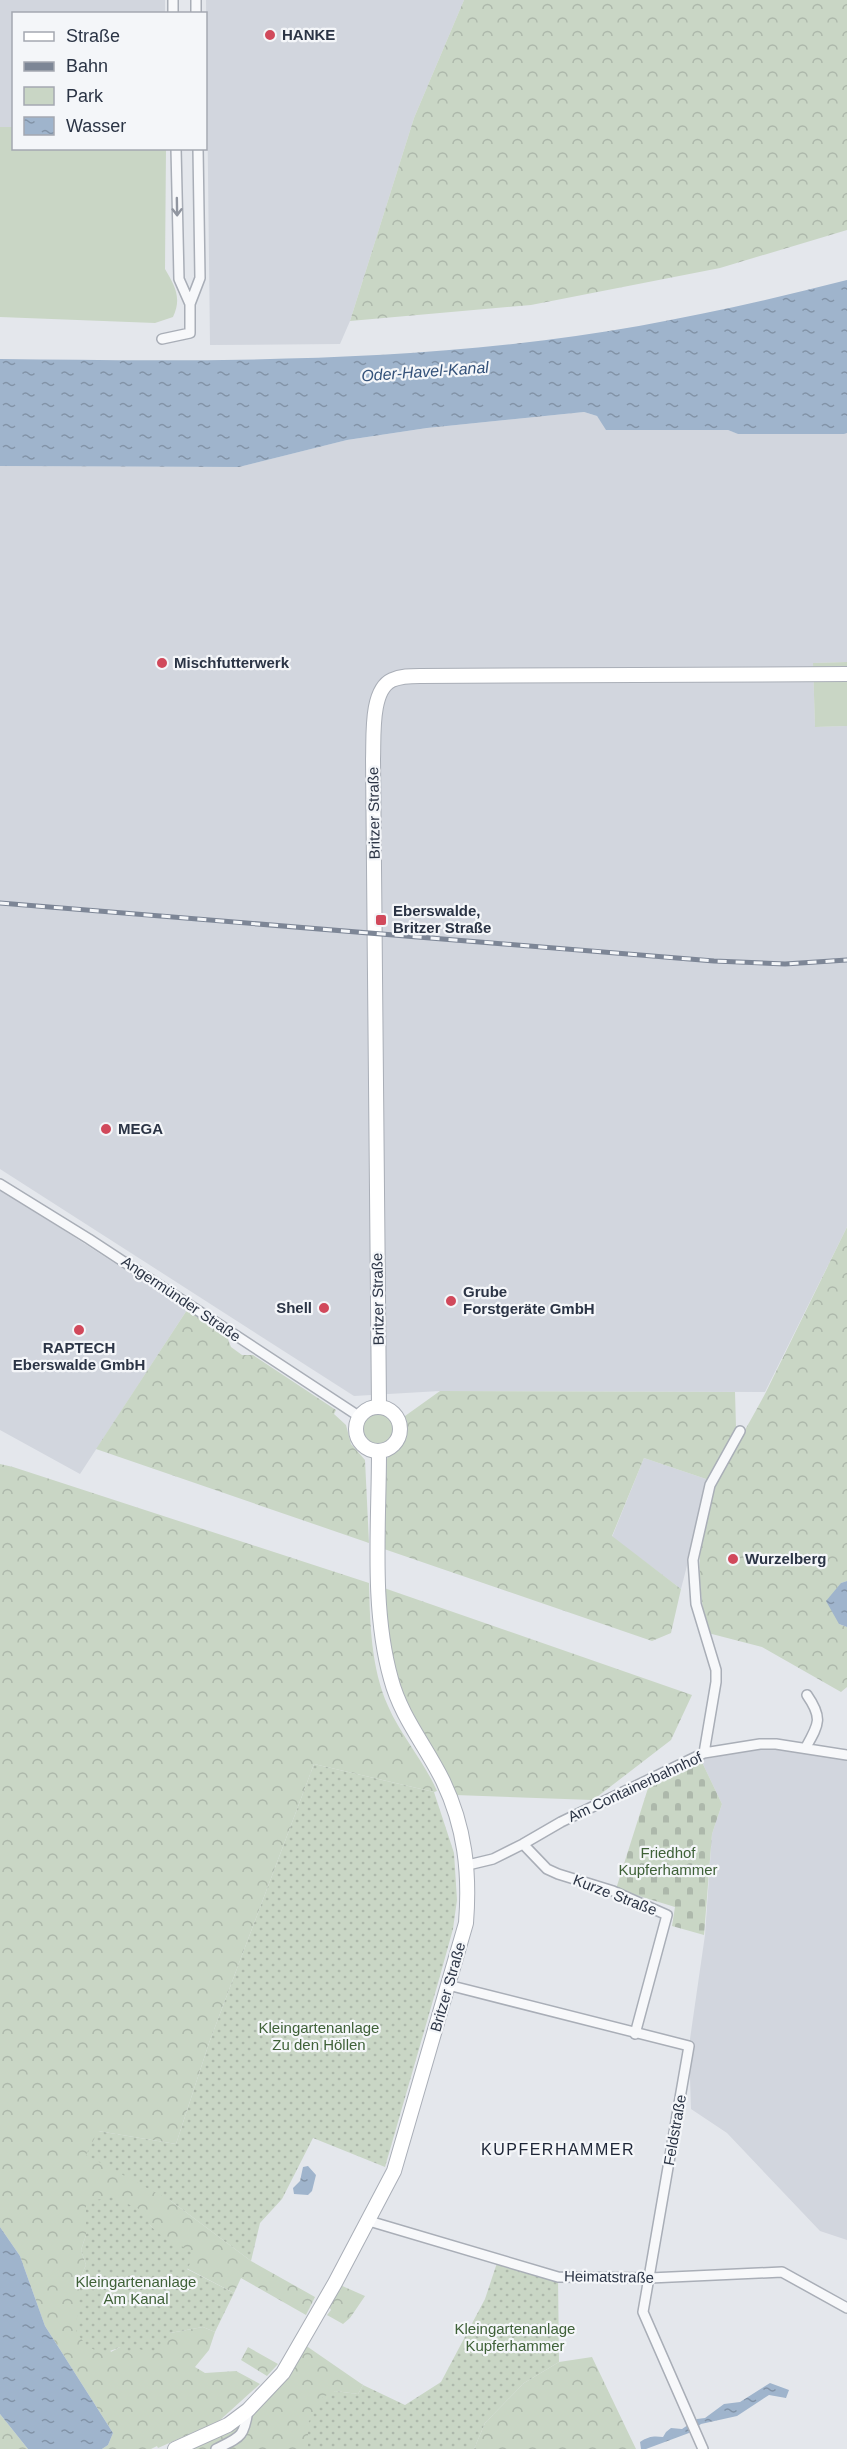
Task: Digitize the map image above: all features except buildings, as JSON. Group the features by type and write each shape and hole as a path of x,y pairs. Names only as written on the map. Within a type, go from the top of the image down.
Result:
{"main road":[{"name":"Britzer Straße","path":"379,1407 373,759 376,700 382,689 390,680 405,676 847,674"},
{"path":"379,1407 392,1412 400,1428 395,1444 379,1452 372,1451 360,1443 356,1430 360,1417 368,1409 379,1407"},
{"name":"Britzer Straße","path":"175,2449 228,2425 248,2410 283,2373 369,2221 394,2171 466,1923 468,1865 465,1846 450,1797 398,1701 385,1655 379,1593 379,1452"}],"street":[{"path":"176,150 179,279 190,304"},
{"path":"162,339 190,333 190,304 200,278 198,150"},
{"path":"179,279 186,282 200,278"},
{"name":"Angermünder Straße","path":"0,1185 126,1263 360,1417"},
{"path":"704,1753 716,1670 696,1604 693,1560 710,1485 740,1431"},
{"path":"806,1748 819,1724 816,1708 807,1695"},
{"name":"Am Containerbahnhof","path":"468,1865 493,1859 561,1822 704,1753 760,1744 806,1748 847,1755"},
{"name":"Kurze Straße","path":"523,1844 547,1869 613,1891 667,1915 635,2034"},
{"name":"Feldstraße","path":"448,1985 689,2046 643,2313 703,2448"},
{"name":"Heimatstraße","path":"369,2221 558,2277 650,2278 782,2272 847,2308"},
{"path":"216,2449 241,2437 245,2429 248,2410"}],"shaded area":[{"path":"0,0 165,0 165,12 12,12 12,127 0,127"},
{"path":"206,0 464,0 414,118 350,321 340,344 210,345"},
{"path":"584,412 597,416 607,430 728,430 739,434 847,433 847,662 813,663 815,727 847,726 847,1227 765,1392 440,1391 354,1396 0,1169 0,466 239,467 347,440 427,428"},
{"path":"0,1189 187,1310 80,1474 0,1430"},
{"path":"644,1458 709,1480 681,1589 612,1537"},
{"path":"770,1746 847,1757 847,2240 820,2231 727,2133 691,2109 689,2046 705,1935 712,1834 722,1804 701,1760"}],"green space":[{"path":"464,0 847,0 847,230 720,268 531,305 350,321 414,118"},
{"path":"0,127 12,127 12,150 166,150 165,269 172,281 177,298 173,317 155,323 0,317"},
{"path":"847,662 847,726 815,727 813,663"},
{"path":"847,1227 847,1581 841,1583 839,1624 847,1627 847,1687 841,1692 762,1647 708,1633 701,1596 700,1558 704,1521 716,1485 766,1392"},
{"path":"187,1310 227,1337 231,1347 242,1355 253,1355 336,1410 334,1414 346,1425 351,1444 365,1460 369,1543 96,1449"},
{"path":"440,1391 735,1392 736,1427 709,1480 644,1458 612,1536 681,1589 671,1633 652,1641 384,1549 386,1460 402,1438 405,1416"},
{"path":"378,1414 389,1418 393,1429 389,1440 378,1444 367,1440 363,1429 367,1418"},
{"path":"0,1464 369,1583 372,1645 382,1691 399,1728 426,1769 437,1791 314,1764 209,2043 176,2144 98,2131 171,2201 251,2261 315,2297 306,2315 241,2278 234,2293 186,2268 146,2220 86,2202 86,2235 81,2250 86,2265 80,2278 111,2352 120,2347 139,2349 170,2333 203,2327 215,2332 209,2350 195,2367 205,2373 236,2371 260,2384 219,2421 158,2448 157,2446 151,2449 102,2449 108,2445 113,2433 45,2326 20,2256 0,2227"},
{"path":"384,1588 692,1695 671,1740 593,1800 455,1795 402,1699 387,1646"},
{"name":"Friedhof Kupferhammer","path":"701,1760 722,1804 712,1834 704,1935 672,1926 675,1907 616,1889 649,1785"},
{"name":"Kleingartenanlage Zu den Höllen","path":"314,1764 434,1792 454,1853 457,1900 453,1929 385,2167 313,2138 282,2199 260,2223 251,2261 171,2201 86,2155 98,2131 176,2144 209,2043"},
{"name":"Kleingartenanlage Am Kanal","path":"112,2197 146,2212 147,2219 156,2231 191,2251 192,2260 187,2269 234,2293 215,2332 203,2327 170,2333 165,2346 153,2353 139,2349 132,2355 120,2347 106,2351 95,2350 80,2338 76,2331 80,2278 86,2265 81,2250 86,2235 86,2202"},
{"name":"Kleingartenanlage Kupferhammer","path":"498,2260 558,2277 559,2362 524,2383 485,2423 474,2449 308,2449 308,2423 323,2397 335,2391 358,2394 363,2385 405,2405 441,2382 485,2299"},
{"path":"340,2285 365,2296 343,2324 327,2315 331,2310 328,2304"},
{"path":"305,2345 363,2385 358,2394 335,2391 308,2423 308,2449 189,2449 242,2419 266,2401 287,2378"},
{"path":"248,2347 278,2364 267,2376 241,2360"},
{"path":"592,2357 636,2449 474,2449 485,2423 524,2383 559,2362"},
{"path":"0,2414 28,2449 0,2449"}],"water":[{"name":"Oder-Havel-Kanal","path":"847,280 847,433 844,434 738,434 728,430 606,430 597,416 584,412 427,428 347,440 239,467 0,466 0,359 321,358 449,350 555,339 639,326 765,300"},
{"path":"847,1581 847,1627 839,1624 826,1601 841,1583"},
{"path":"308,2166 316,2175 312,2191 308,2195 294,2194 293,2188 300,2181 303,2167"},
{"path":"0,2227 20,2256 45,2326 113,2433 108,2445 102,2449 28,2449 0,2414"},
{"path":"770,2383 789,2390 786,2398 769,2395 737,2416 701,2424 689,2433 641,2449 640,2442 643,2440 663,2437 671,2428 682,2429 697,2419 705,2418 724,2404 740,2402"}],"railway":[{"path":"0,903 714,961 785,964 847,960"}],"place":[{"name":"HANKE","path":"270,35"},
{"name":"Mischfutterwerk","path":"162,663"},
{"name":"Eberswalde, Britzer Straße","path":"381,920"},
{"name":"MEGA","path":"106,1129"},
{"name":"Grube Forstgeräte GmbH","path":"451,1301"},
{"name":"Shell","path":"324,1308"},
{"name":"RAPTECH Eberswalde GmbH","path":"79,1330"},
{"name":"Wurzelberg","path":"733,1559"}],"district":[{"name":"KUPFERHAMMER","path":"558,2149"}]}
